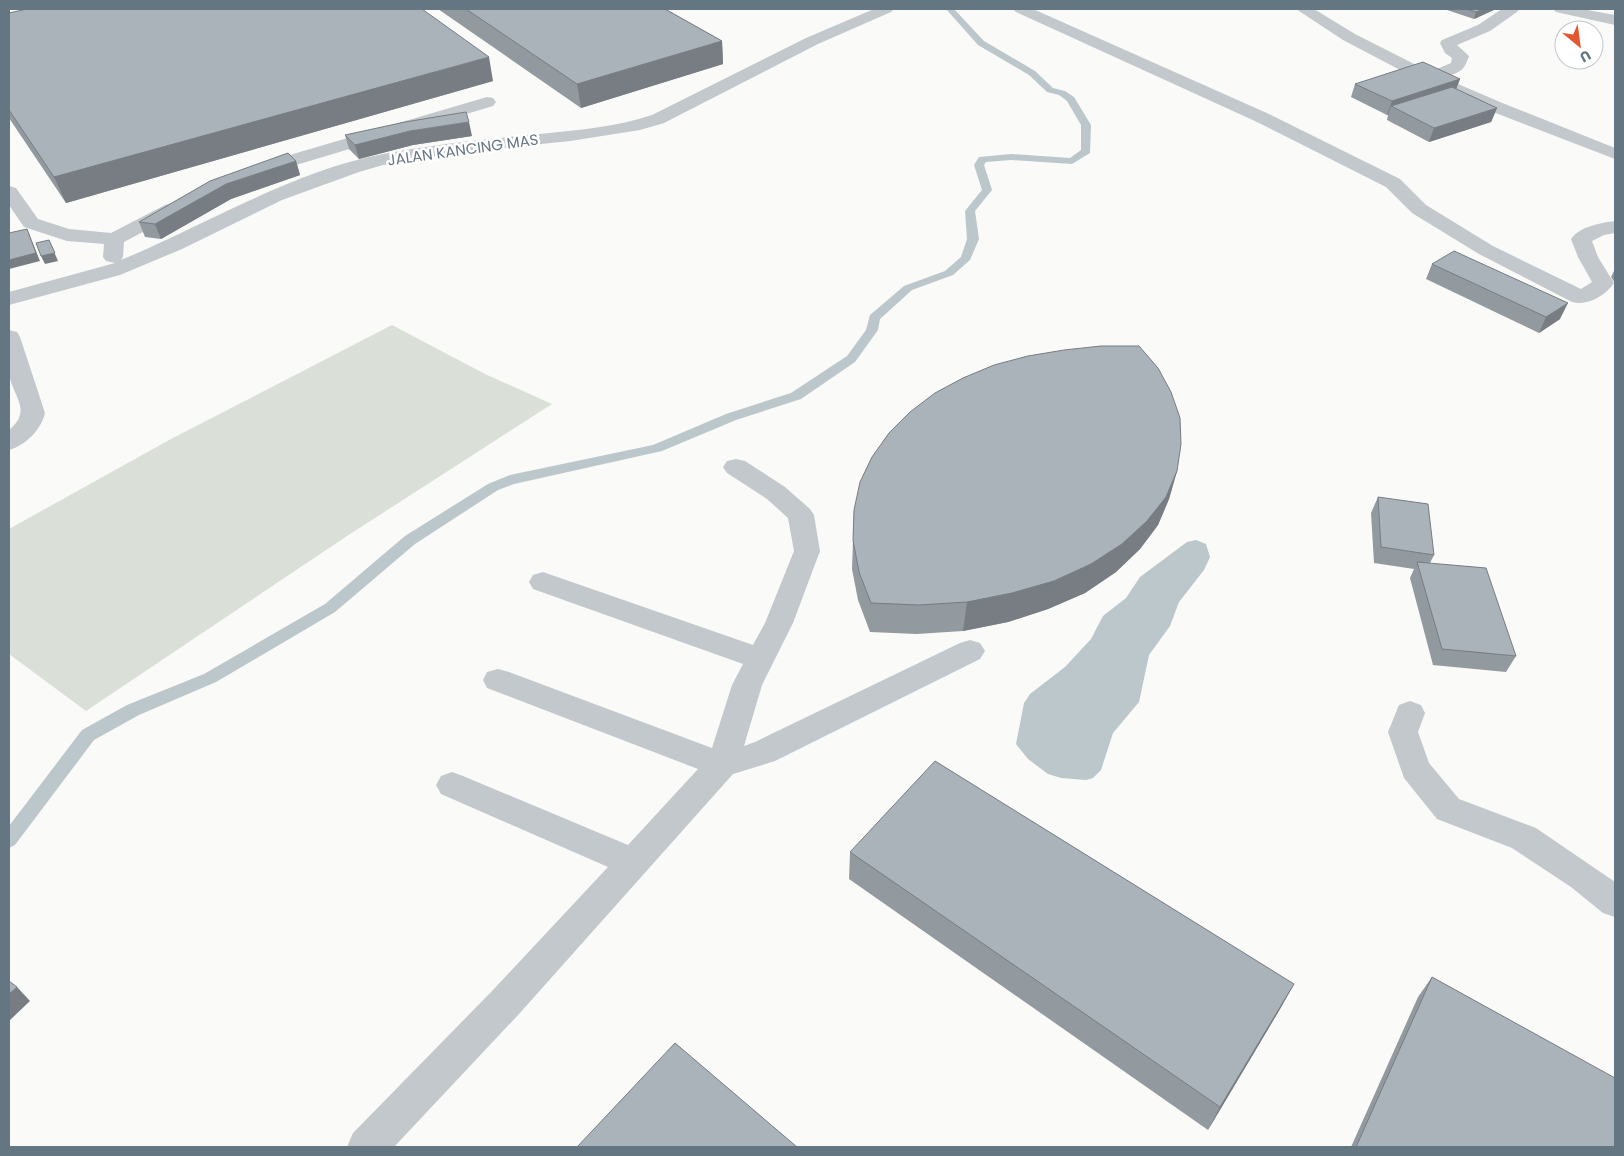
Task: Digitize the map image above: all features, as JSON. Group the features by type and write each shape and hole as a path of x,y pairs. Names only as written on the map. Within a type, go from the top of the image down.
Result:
{"street":[{"name":"JALAN KANCING MAS","path":"9,299 113,271 175,245 275,196 352,168 391,159 457,148 614,130 658,118 726,86 812,41 886,9"},
{"path":"1022,9 1254,114 1393,183 1419,209 1486,250 1580,297 1595,292 1603,283 1588,258 1581,239 1598,230 1615,227"},
{"path":"1304,9 1349,37 1429,78 1615,154"},
{"path":"1429,78 1458,66 1460,56 1451,50 1448,43 1484,28 1512,9"},
{"path":"1561,9 1615,20"},
{"path":"242,176 487,102"},
{"path":"9,192 31,222 67,235 114,239 191,198"},
{"path":"113,271 114,239"},
{"path":"9,337 22,378 35,408 31,423 9,442"},
{"path":"367,1147 506,1002 722,765 746,685 780,624 807,551 801,515 776,493 736,467"},
{"path":"543,582 760,659"},
{"path":"498,680 722,765 764,752 970,651"},
{"path":"1410,713 1403,732 1415,769 1448,809 1524,838 1583,877 1615,902"},
{"path":"452,785 632,862"}],"shaded area":[{"path":"392,325 485,374 552,404 347,536 86,711 9,654 9,529 171,439"},
{"path":"1196,540 1206,544 1210,557 1204,570 1179,602 1170,626 1149,655 1139,702 1113,733 1101,770 1093,778 1086,780 1061,778 1048,774 1028,759 1016,744 1024,703 1030,694 1065,667 1091,639 1103,616 1126,598 1140,577 1187,542"}],"building":[{"path":"27,9 422,9 489,57 54,177 9,110 9,13"},
{"path":"466,9 665,9 722,41 577,84"},
{"path":"1466,9 1484,9 1476,12"},
{"path":"1423,62 1460,79 1392,101 1355,84"},
{"path":"1452,87 1497,108 1434,128 1391,106"},
{"path":"466,112 469,122 410,131 355,145 345,135 405,122"},
{"path":"288,153 296,161 226,184 155,224 139,222 210,181"},
{"path":"27,229 36,253 9,260 9,233"},
{"path":"49,240 55,253 41,256 36,243"},
{"path":"1454,251 1568,303 1546,317 1432,264"},
{"path":"1101,346 1139,346 1158,368 1171,392 1180,418 1181,444 1177,471 1166,497 1147,521 1122,544 1091,564 1054,581 1012,593 967,602 919,605 871,603 859,572 853,540 854,510 860,482 872,457 889,433 910,412 935,393 963,378 994,365 1028,356"},
{"path":"1378,497 1428,504 1434,555 1381,547"},
{"path":"1417,562 1486,568 1516,656 1442,649"},
{"path":"935,761 1294,984 1220,1107 850,852"},
{"path":"1432,977 1615,1078 1615,1147 1356,1147"},
{"path":"9,981 17,987 9,994"},
{"path":"675,1043 797,1147 577,1147"}],"waterway":[{"path":"9,840 88,735 133,710 210,678 330,608 410,540 493,487 510,480 657,448 731,417 796,396 851,359 872,330 874,318 908,288 949,273 966,258 973,239 970,211 987,190 979,165 983,159 1011,157 1072,161 1086,151 1086,125 1071,99 1062,93 1050,90 1032,73 981,43 950,9"}]}
